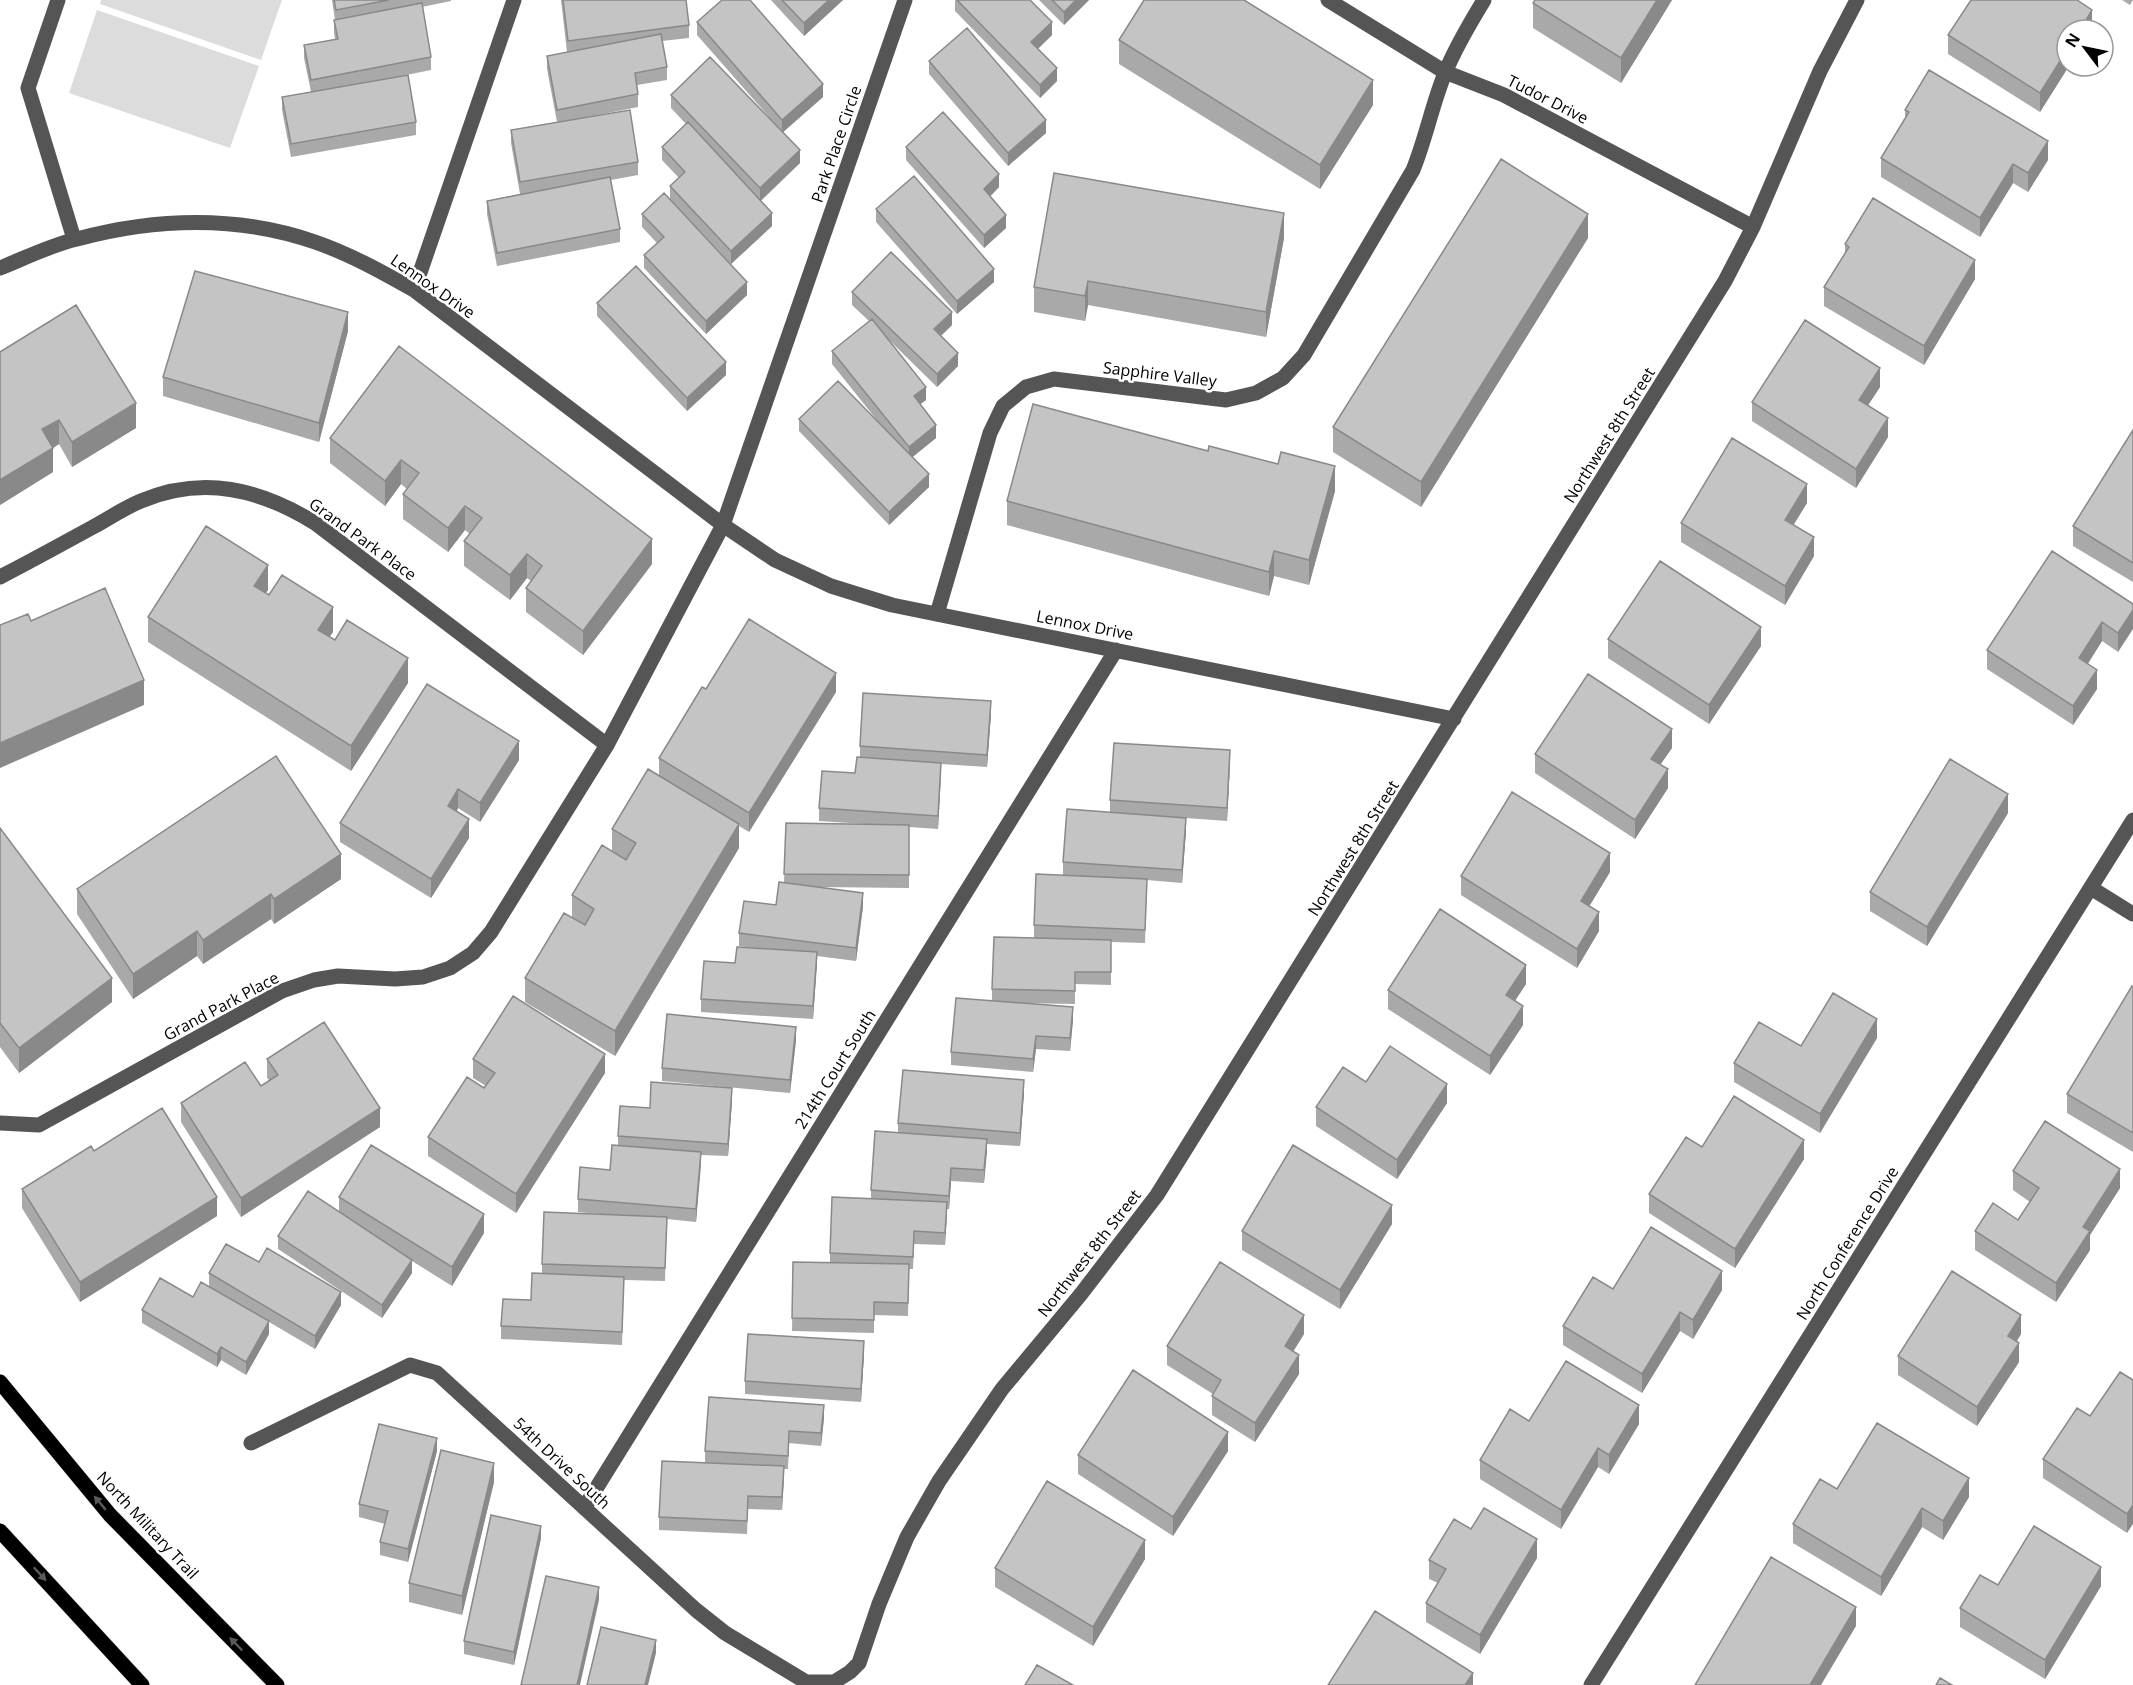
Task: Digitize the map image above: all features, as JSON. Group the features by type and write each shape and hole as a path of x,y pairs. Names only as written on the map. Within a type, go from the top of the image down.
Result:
{"main road":[{"name":"North Military Trail","path":"0,1382 110,1515 277,1685"},
{"path":"0,1531 142,1685"}],"street":[{"path":"58,0 28,88 75,239"},
{"path":"414,290 514,0"},
{"name":"Park Place Circle","path":"723,525 905,0"},
{"name":"Tudor Drive","path":"1328,0 1445,72 1504,95 1753,227"},
{"name":"Sapphire Valley","path":"937,614 990,433 1003,406 1026,387 1054,379 1226,400 1256,393 1283,378 1304,355 1413,170 1445,72 1484,0"},
{"name":"Northwest 8th Street","path":"834,1682 859,1663 906,1538 939,1481 1002,1389 1081,1294 1157,1195 1725,281 1753,227 1820,71 1857,0"},
{"name":"Lennox Drive","path":"0,268 75,239 134,226 195,222 255,227 315,242 371,265 414,290 723,525 775,560 831,586 892,605 1454,719"},
{"name":"Grand Park Place","path":"0,577 141,501 160,495 200,488 233,489 260,496 288,507 315,524 606,745"},
{"name":"Grand Park Place","path":"0,1123 39,1125 282,991 314,980 338,976 395,979 423,977 450,968 473,953 491,932 606,745 723,525"},
{"name":"214th Court South","path":"584,1508 1116,650"},
{"name":"North Conference Drive","path":"1591,1685 2133,820"},
{"path":"2091,888 2133,914"},
{"name":"54th Drive South","path":"251,1443 410,1365 437,1373 696,1610 725,1633 806,1682 834,1682"}],"shaded area":[{"path":"101,0 282,0 261,60 100,4"},
{"path":"97,10 259,66 230,148 69,93"}],"building":[{"path":"334,0 389,0 336,10"},
{"path":"563,0 686,0 689,25 568,41"},
{"path":"722,0 750,0 823,84 782,120 697,22"},
{"path":"782,0 829,0 804,23"},
{"path":"957,0 1030,0 1052,22 1031,42 1057,68 1040,85"},
{"path":"1052,0 1076,0 1064,12"},
{"path":"1144,0 1244,0 1373,80 1320,165 1119,40"},
{"path":"1535,0 1657,0 1621,58 1533,3"},
{"path":"1971,0 2077,0 2092,10 2087,18 2055,18 2055,69 2040,93 1948,35"},
{"path":"422,3 431,57 311,80 304,45 338,39 334,20"},
{"path":"967,28 1046,120 1008,153 929,61"},
{"path":"661,34 667,67 635,73 638,94 557,110 547,56"},
{"path":"710,57 800,150 760,188 671,95"},
{"path":"1929,70 2048,141 2028,173 2013,164 1980,218 1881,158 1909,112 1905,110"},
{"path":"408,75 416,122 291,144 282,97"},
{"path":"630,110 638,162 520,182 511,130"},
{"path":"943,112 999,174 984,189 1006,215 984,235 906,147"},
{"path":"688,122 772,213 731,251 670,186 685,172 662,147"},
{"path":"1501,159 1588,214 1421,482 1333,427"},
{"path":"1054,173 1284,213 1266,312 1088,281 1085,296 1034,287"},
{"path":"914,176 994,269 957,301 876,209"},
{"path":"610,177 620,229 497,253 487,201"},
{"path":"664,193 747,282 706,321 644,255 664,237 642,214"},
{"path":"1873,198 1975,260 1924,346 1824,287 1849,247 1845,244"},
{"path":"891,252 952,312 934,329 958,353 937,374 852,292"},
{"path":"636,266 726,362 687,398 597,303"},
{"path":"195,271 348,312 319,423 163,377"},
{"path":"76,305 136,403 72,442 59,420 42,429 53,448 0,480 0,352"},
{"path":"872,319 926,387 914,396 936,425 909,447 832,351"},
{"path":"1805,320 1880,368 1859,400 1888,418 1856,469 1752,402"},
{"path":"399,346 652,539 583,631 526,588 542,566 527,554 510,575 464,541 482,518 465,506 448,528 403,494 419,473 401,460 385,481 330,438"},
{"path":"838,381 929,474 889,512 799,419"},
{"path":"1033,404 1208,451 1209,446 1278,464 1281,452 1335,466 1309,560 1274,551 1269,572 1007,501"},
{"path":"2133,430 2133,563 2073,526"},
{"path":"1732,438 1807,484 1785,520 1814,537 1785,586 1681,523"},
{"path":"206,526 268,565 254,586 269,595 282,575 333,607 318,630 335,640 347,620 408,658 351,746 148,617"},
{"path":"2052,551 2133,604 2133,610 2118,633 2102,622 2079,658 2097,670 2073,706 1987,650"},
{"path":"1660,561 1761,627 1709,705 1608,639"},
{"path":"105,588 144,680 0,743 0,625 28,614 31,621"},
{"path":"749,619 836,673 749,813 659,758 702,687 706,689"},
{"path":"1588,674 1672,729 1651,759 1668,769 1635,820 1535,754"},
{"path":"427,684 519,741 480,803 458,789 448,806 469,819 431,879 340,823"},
{"path":"863,693 991,701 987,755 860,746"},
{"path":"1114,743 1230,750 1227,808 1110,800"},
{"path":"276,756 341,854 274,899 271,894 203,940 197,931 133,974 77,889"},
{"path":"857,757 941,763 938,816 819,808 822,771 855,773"},
{"path":"1950,759 2008,794 1927,927 1870,892"},
{"path":"648,769 739,824 615,1031 525,978 564,913 585,925 594,909 572,895 602,845 626,860 636,843 612,829"},
{"path":"1512,792 1610,853 1581,901 1599,912 1577,949 1461,876"},
{"path":"1067,809 1186,818 1182,870 1063,862"},
{"path":"786,823 909,825 909,875 784,874"},
{"path":"0,828 112,978 19,1048 0,1023"},
{"path":"1036,874 1147,879 1145,930 1034,925"},
{"path":"779,882 863,893 856,948 739,933 744,901 776,905"},
{"path":"1440,909 1526,965 1506,995 1523,1006 1490,1056 1388,990"},
{"path":"994,937 1111,940 1111,972 1075,972 1075,991 992,989"},
{"path":"737,947 817,952 813,1006 701,999 704,961 735,963"},
{"path":"2133,987 2133,1133 2067,1094"},
{"path":"1833,993 1877,1019 1820,1114 1734,1063 1759,1022 1801,1046"},
{"path":"513,996 605,1054 516,1194 428,1137 467,1077 484,1088 495,1073 473,1059"},
{"path":"956,998 1073,1007 1070,1038 1036,1036 1033,1059 951,1052"},
{"path":"667,1014 796,1027 790,1080 662,1068"},
{"path":"324,1022 380,1108 241,1198 181,1103 245,1062 261,1086 278,1075 267,1059"},
{"path":"1390,1046 1447,1084 1397,1160 1316,1107 1343,1067 1366,1082"},
{"path":"903,1070 1024,1080 1020,1133 898,1123"},
{"path":"651,1082 732,1088 728,1144 618,1136 620,1106 650,1108"},
{"path":"1734,1096 1804,1140 1735,1249 1649,1194 1686,1137 1702,1147"},
{"path":"162,1108 217,1197 80,1282 22,1189 91,1146 94,1151"},
{"path":"2045,1121 2120,1169 2083,1227 2090,1231 2056,1283 1975,1231 1993,1203 2018,1220 2039,1188 2013,1171"},
{"path":"875,1131 987,1139 984,1170 951,1168 949,1196 871,1190"},
{"path":"371,1145 484,1214 452,1267 339,1197"},
{"path":"612,1145 701,1152 696,1209 578,1199 580,1167 610,1170"},
{"path":"1293,1145 1392,1205 1340,1290 1242,1231"},
{"path":"308,1191 412,1260 382,1305 278,1236"},
{"path":"832,1197 947,1202 945,1233 914,1231 913,1257 830,1253"},
{"path":"544,1212 667,1217 665,1268 542,1264"},
{"path":"1651,1227 1722,1271 1693,1320 1680,1312 1642,1374 1563,1326 1593,1277 1613,1289"},
{"path":"226,1244 259,1262 267,1248 341,1292 315,1336 209,1273"},
{"path":"793,1262 909,1264 908,1303 874,1302 874,1320 792,1318"},
{"path":"1220,1262 1304,1315 1285,1346 1299,1355 1255,1423 1212,1396 1221,1380 1167,1346"},
{"path":"1952,1271 2021,1315 2008,1336 2019,1343 1977,1407 1898,1356"},
{"path":"532,1273 624,1277 622,1332 501,1326 503,1299 531,1300"},
{"path":"160,1278 193,1297 201,1282 269,1321 246,1362 221,1347 217,1354 142,1310"},
{"path":"748,1334 864,1341 861,1389 745,1381"},
{"path":"1566,1361 1639,1405 1609,1455 1598,1448 1561,1510 1480,1460 1510,1409 1529,1421"},
{"path":"1133,1370 1228,1432 1173,1517 1078,1455"},
{"path":"2120,1372 2133,1380 2133,1505 2127,1514 2043,1459 2077,1408 2090,1416"},
{"path":"709,1397 824,1405 821,1433 789,1431 788,1456 705,1451"},
{"path":"1877,1423 1969,1478 1943,1521 1922,1508 1881,1577 1793,1524 1820,1479 1837,1489"},
{"path":"379,1424 437,1438 408,1549 380,1542 388,1511 359,1504"},
{"path":"441,1450 494,1463 462,1596 409,1583"},
{"path":"662,1461 784,1466 782,1497 748,1496 747,1521 659,1517"},
{"path":"1047,1481 1145,1540 1093,1627 995,1568"},
{"path":"1484,1508 1537,1539 1480,1635 1426,1603 1446,1569 1429,1560 1454,1519 1471,1529"},
{"path":"491,1515 541,1526 514,1652 464,1641"},
{"path":"2034,1526 2101,1567 2045,1660 1960,1608 1980,1575 1998,1585"},
{"path":"1771,1557 1856,1607 1810,1685 1695,1685"},
{"path":"546,1576 599,1587 577,1685 521,1685"},
{"path":"1375,1611 1473,1673 1465,1685 1328,1685"},
{"path":"601,1627 656,1640 645,1685 587,1685"},
{"path":"1037,1665 1073,1685 1025,1685"},
{"path":"1940,1678 1952,1685 1936,1685"}]}
